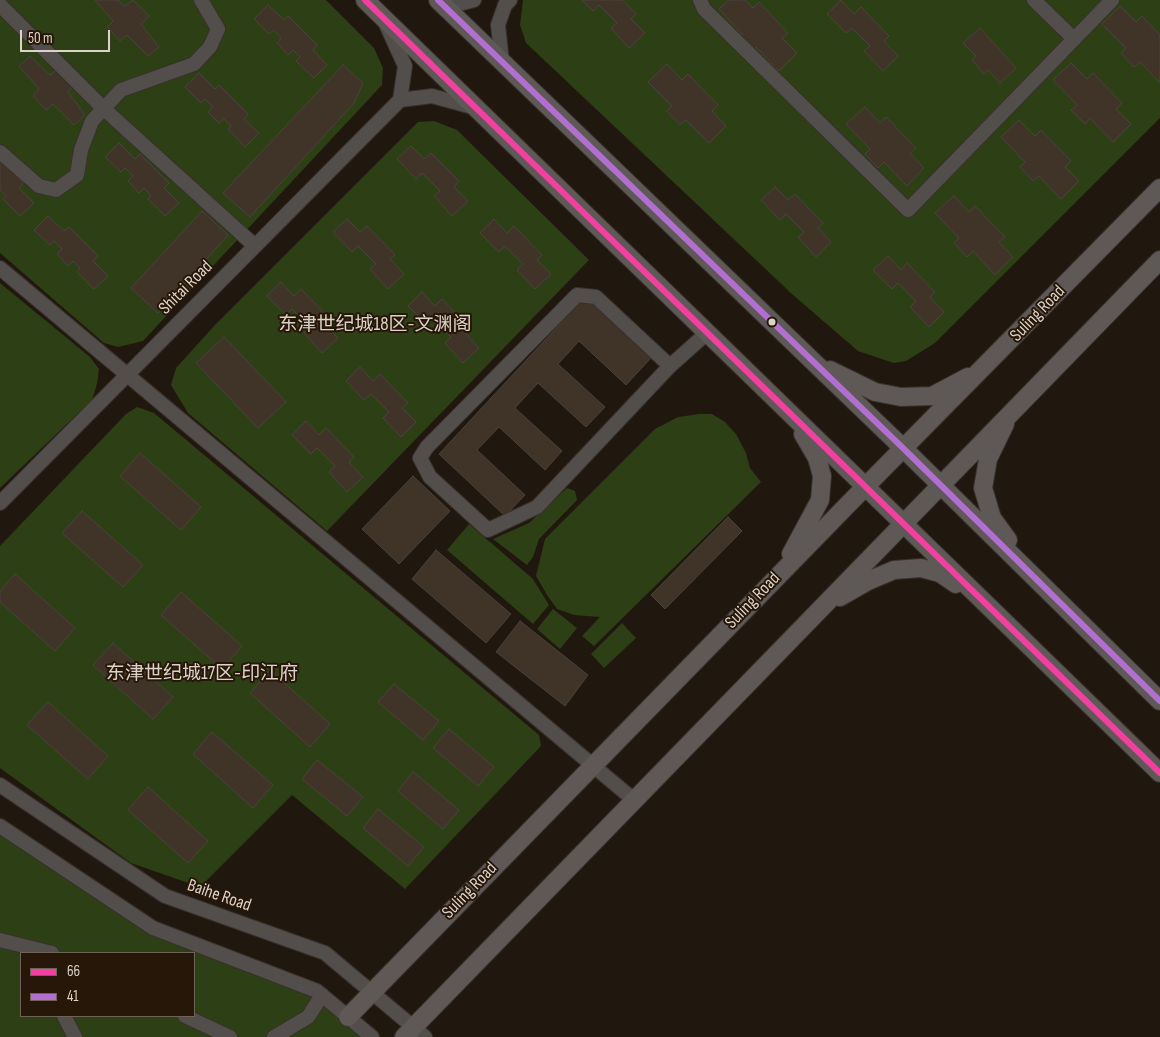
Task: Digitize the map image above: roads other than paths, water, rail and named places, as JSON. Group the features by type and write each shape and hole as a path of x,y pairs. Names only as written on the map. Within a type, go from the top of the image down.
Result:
{"main road":[{"path":"365,0 1160,772"},
{"path":"438,0 940,484 1160,702"},
{"name":"Suling Road","path":"348,1017 865,487 984,369 1160,188"},
{"path":"414,1034 634,800 1160,260"},
{"path":"814,362 875,392 901,397 932,396 984,369"},
{"path":"1014,408 988,459 983,488 992,518 1033,576"},
{"path":"782,572 820,500 822,476 817,458 802,432 785,409"},
{"path":"820,609 876,577 894,570 921,568 940,573 998,615"}],"street":[{"path":"0,152 39,186 56,190 77,175 81,150 92,120 121,90 194,64 210,47 218,28 201,0"},
{"path":"444,0 459,4 474,0"},
{"path":"502,62 498,25 505,5 510,0"},
{"path":"700,0 704,9 908,210 1112,0"},
{"path":"1034,0 1074,39"},
{"path":"0,5 103,108 255,246"},
{"path":"382,17 405,66 400,100 432,96 476,108"},
{"name":"Shitai Road","path":"0,503 400,100"},
{"path":"0,268 125,375 634,800"},
{"path":"670,366 596,297 577,295 427,447 420,458 430,478 488,530 536,507 670,366 707,333"},
{"name":"Baihe Road","path":"0,784 165,896 325,953 372,992 414,1034"},
{"path":"0,826 153,928 317,990 372,1037"},
{"path":"0,940 35,951"},
{"path":"274,1037 308,1017 322,995"},
{"path":"65,1017 75,1037"},
{"path":"187,1017 230,1037"}],"district":[{"name":"东津世纪城18区-文渊阁","path":"375,325"},
{"name":"东津世纪城17区-印江府","path":"202,674"}]}
